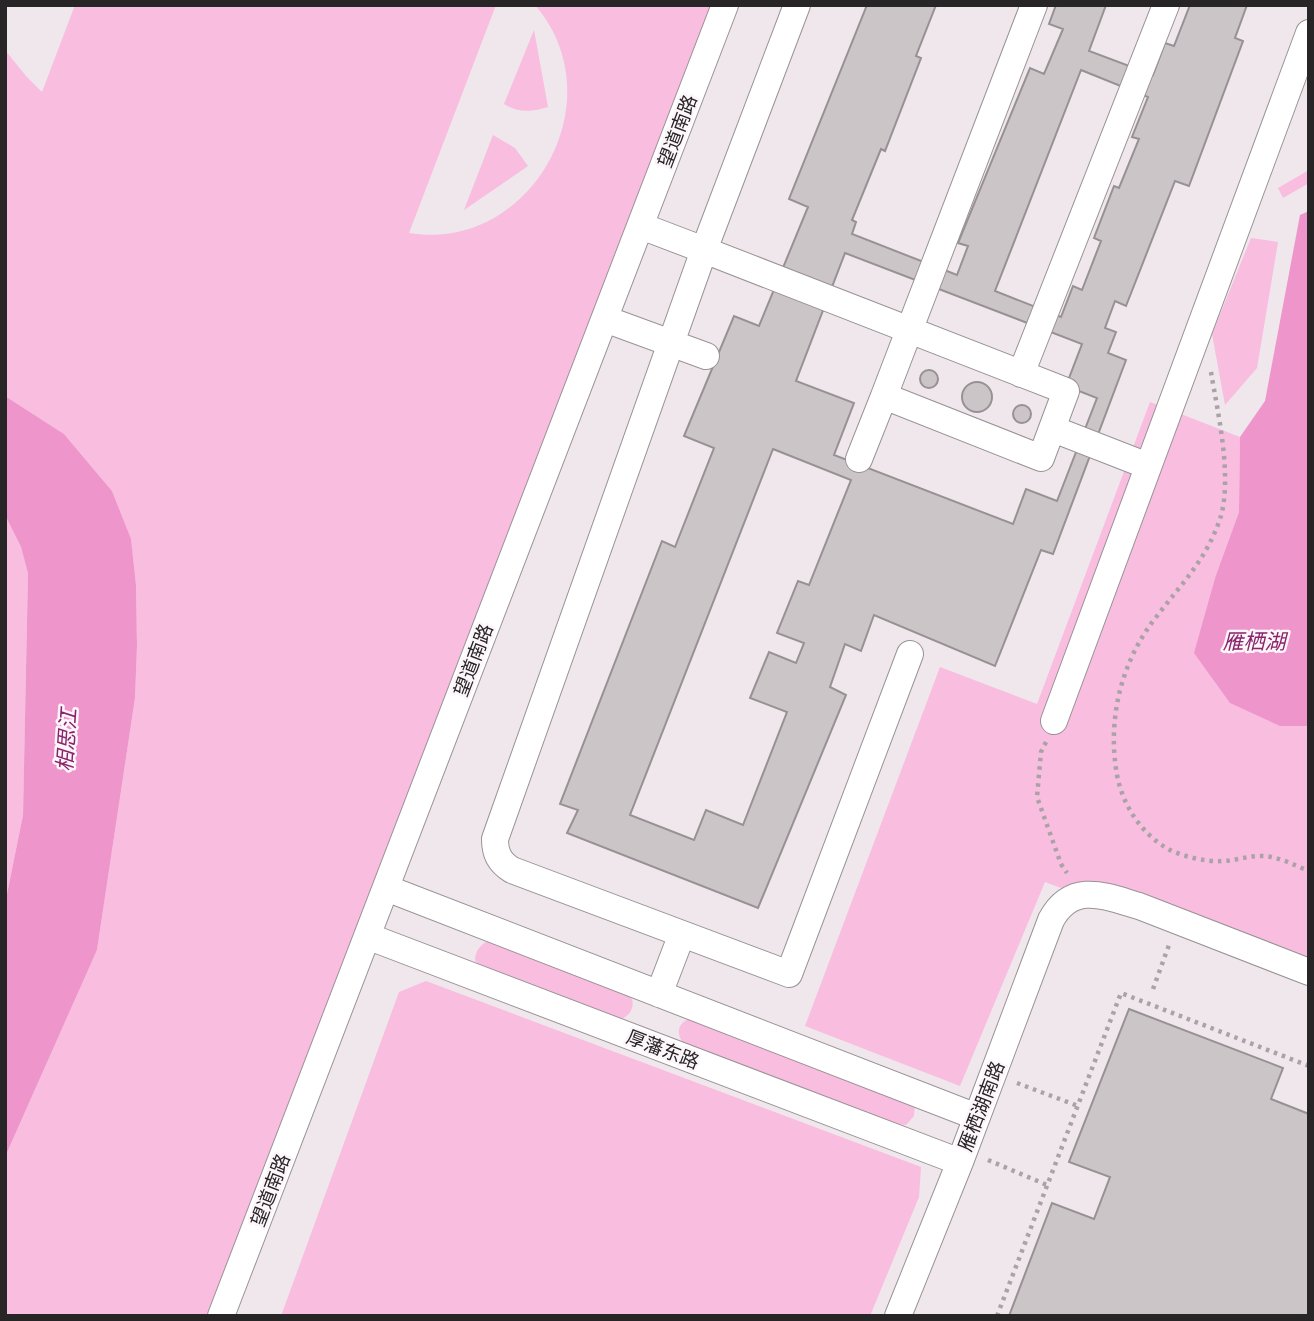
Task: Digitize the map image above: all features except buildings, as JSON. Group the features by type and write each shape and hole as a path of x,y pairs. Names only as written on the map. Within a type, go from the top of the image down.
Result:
{"street":[{"name":"望道南路","path":"221,1316 726,5"},
{"path":"797,5 669,343 495,839 495,849 500,860 512,870 789,974 909,654"},
{"path":"859,459 1034,5"},
{"path":"1021,374 1166,5"},
{"path":"1054,722 1309,33"},
{"path":"641,226 1066,391 1041,458 884,396"},
{"path":"605,319 706,356"},
{"path":"1053,429 1149,466"},
{"path":"386,888 977,1117"},
{"path":"1073,897 1111,898 1309,972"},
{"name":"雁栖湖南路","path":"898,1316 1051,920 1058,908 1073,897"},
{"path":"659,994 682,934"},
{"name":"厚藩东路","path":"367,936 962,1156"}],"path":[{"path":"1209,359 1224,451 1221,516 1208,551 1154,618 1125,670 1117,698 1114,725 1115,760 1120,791 1131,814 1151,836 1171,850 1196,859 1221,862 1266,856 1309,871"},
{"path":"1054,722 1041,752 1038,797 1073,897"},
{"path":"1153,989 1178,921"},
{"path":"997,1316 1121,993 1308,1064"},
{"path":"993,1074 1078,1106"},
{"path":"962,1156 1048,1185"}],"shaded area":[{"path":"75,5 496,5 409,233 453,233 492,219 524,195 548,162 563,124 567,84 558,43 535,5 725,5 221,1316 5,1316 5,1157 97,950 135,698 136,585 131,540 112,491 64,434 5,396 5,50 42,92"},
{"path":"534,30 548,107 531,111 520,110 504,104"},
{"path":"493,135 515,148 528,166 464,210"},
{"path":"1309,170 1309,183 1283,198 1278,188"},
{"path":"1251,238 1278,242 1257,368 1225,405 1212,334"},
{"path":"977,382 988,386 992,397 988,408 977,412 966,408 962,397 966,386"},
{"path":"1150,402 1240,437 1239,512 1216,575 1280,726 1309,726 1309,980 1045,882 960,1086 805,1026 940,667 1037,704"},
{"path":"5,515 21,547 28,572 23,815 5,904"},
{"path":"489,940 631,997 631,1011 619,1020 480,965 475,961 476,954"},
{"path":"426,981 921,1167 919,1197 870,1316 281,1316 399,992"},
{"path":"694,1017 915,1104 914,1116 906,1125 898,1124 684,1044 679,1035 680,1028 685,1021"}],"water":[{"name":"雁栖湖","path":"1309,211 1309,726 1280,726 1230,703 1194,653 1216,575 1239,512 1240,437 1265,401 1300,215"},
{"name":"相思江","path":"5,396 64,434 112,491 131,539 136,585 137,646 135,698 97,950 5,1157 5,904 23,815 28,573 21,547 5,515"}]}
